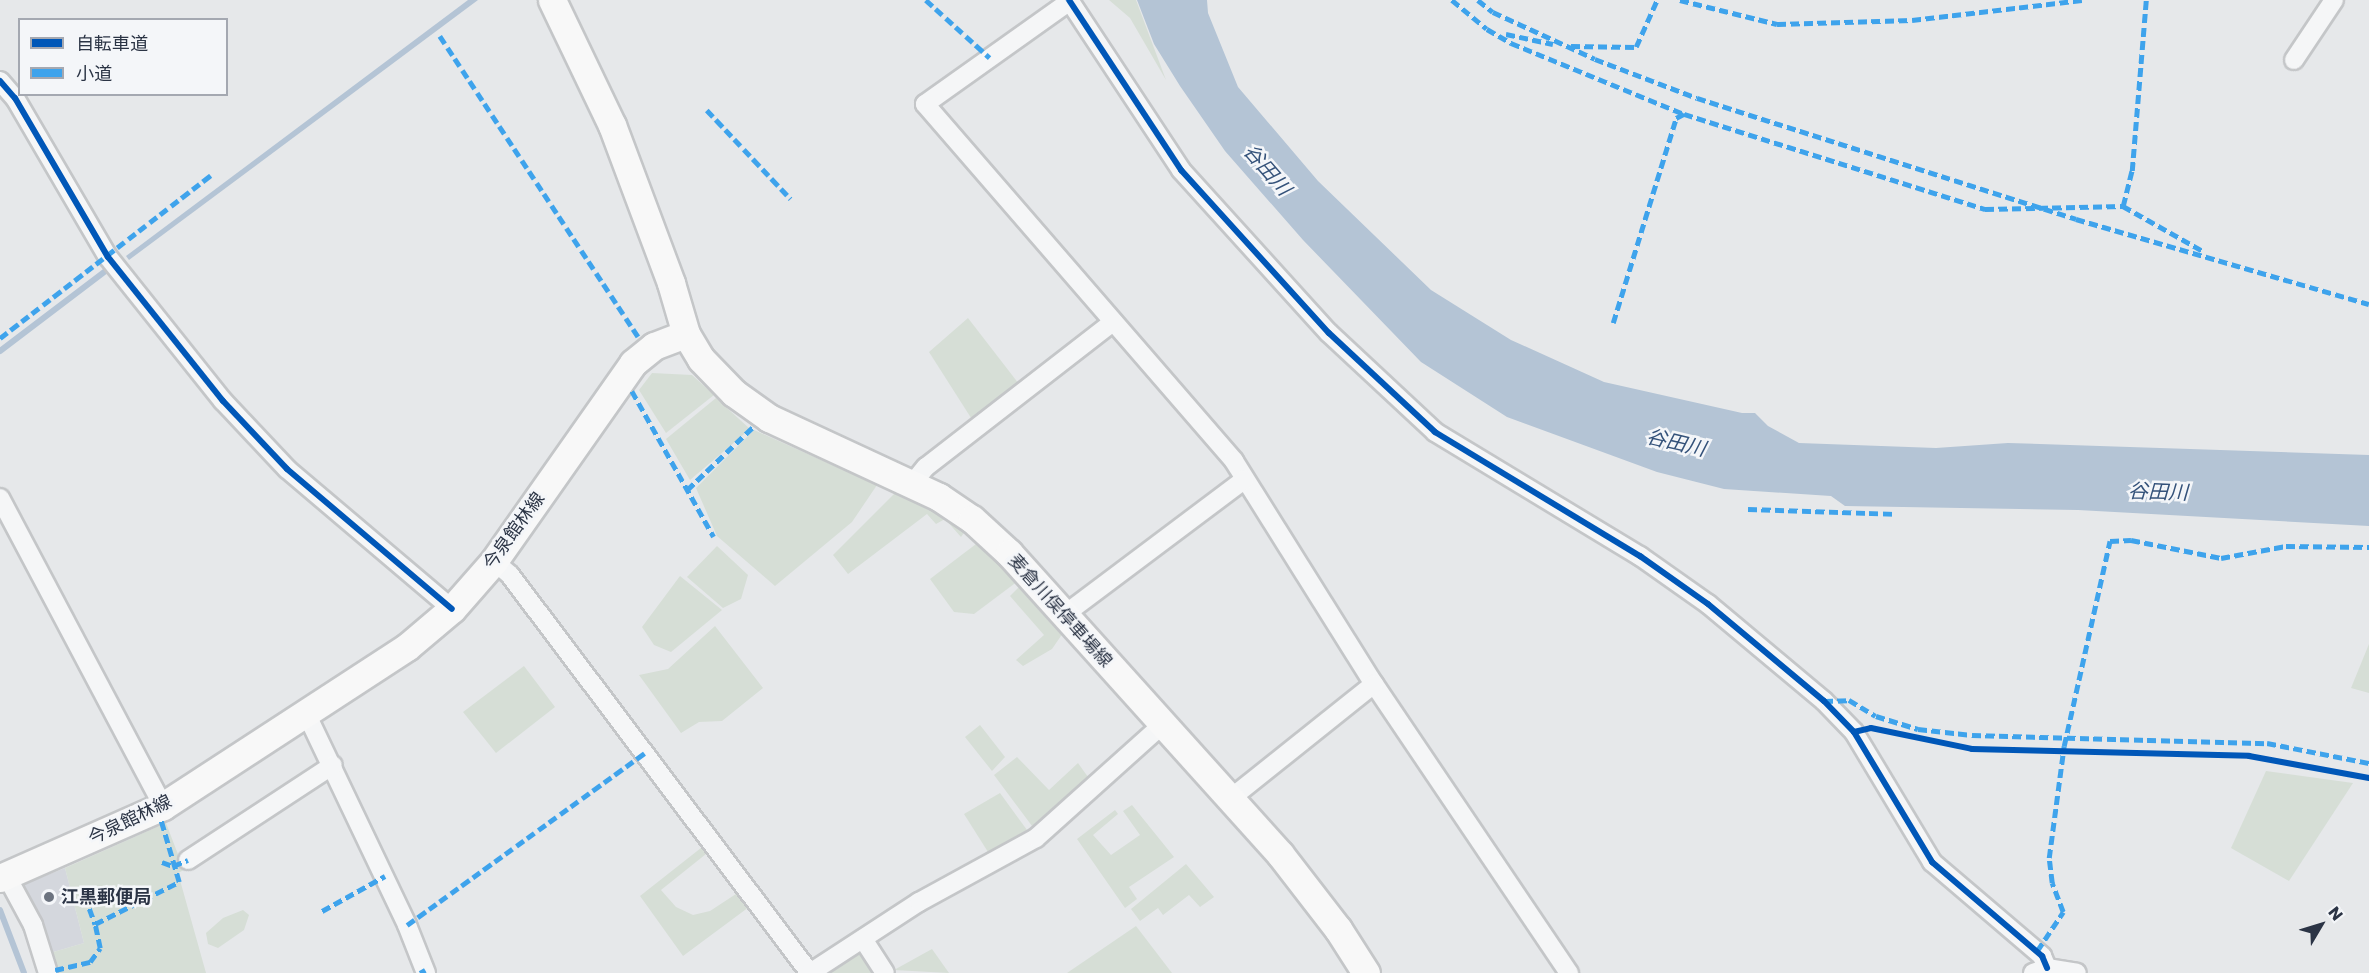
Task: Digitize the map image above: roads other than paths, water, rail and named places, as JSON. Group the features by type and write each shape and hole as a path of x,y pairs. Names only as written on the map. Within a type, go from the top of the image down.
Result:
{"main road":[{"path":"552,0 629,167 686,334"},
{"name":"麦倉川俣停車場線","path":"686,334 717,378 750,406 912,484 972,519 1064,615 1230,799 1316,900 1366,973"},
{"name":"今泉館林線","path":"3,876 163,806 379,668 452,609 494,561 633,363 654,346 686,334"}],"street":[{"path":"2294,60 2334,0"},
{"path":"1569,973 1374,684 1221,444 925,104 1069,1 1181,170 1329,333 1435,432 1640,556 1708,604 1824,701 1854,732 1932,862 2042,956 2040,971 2077,973"},
{"path":"0,81 15,98 108,257 223,400 287,470 452,609"},
{"path":"912,484 926,467 1113,322"},
{"path":"1064,615 1244,480"},
{"path":"0,498 163,806"},
{"path":"494,561 517,584 810,973 919,902 1036,838 1162,725"},
{"path":"1230,799 1374,684"},
{"path":"307,715 333,765 426,973"},
{"path":"188,860 333,765"},
{"path":"3,876 33,926 48,973"},
{"path":"863,939 885,973"}],"water":[{"path":"468,0 478,0 129,260 126,256"},
{"name":"谷田川","path":"1137,0 1207,0 1208,13 1238,87 1318,181 1431,290 1511,340 1604,382 1742,413 1755,413 1768,426 1799,443 1936,448 2008,443 2369,455 2369,526 2078,510 1845,506 1831,496 1724,489 1657,472 1507,417 1421,362 1303,240 1225,151 1180,86 1154,44"}],"waterway":[{"path":"0,351 104,272"},
{"path":"0,910 24,973"}],"place":[{"name":"江黒郵便局","path":"49,897"}]}
